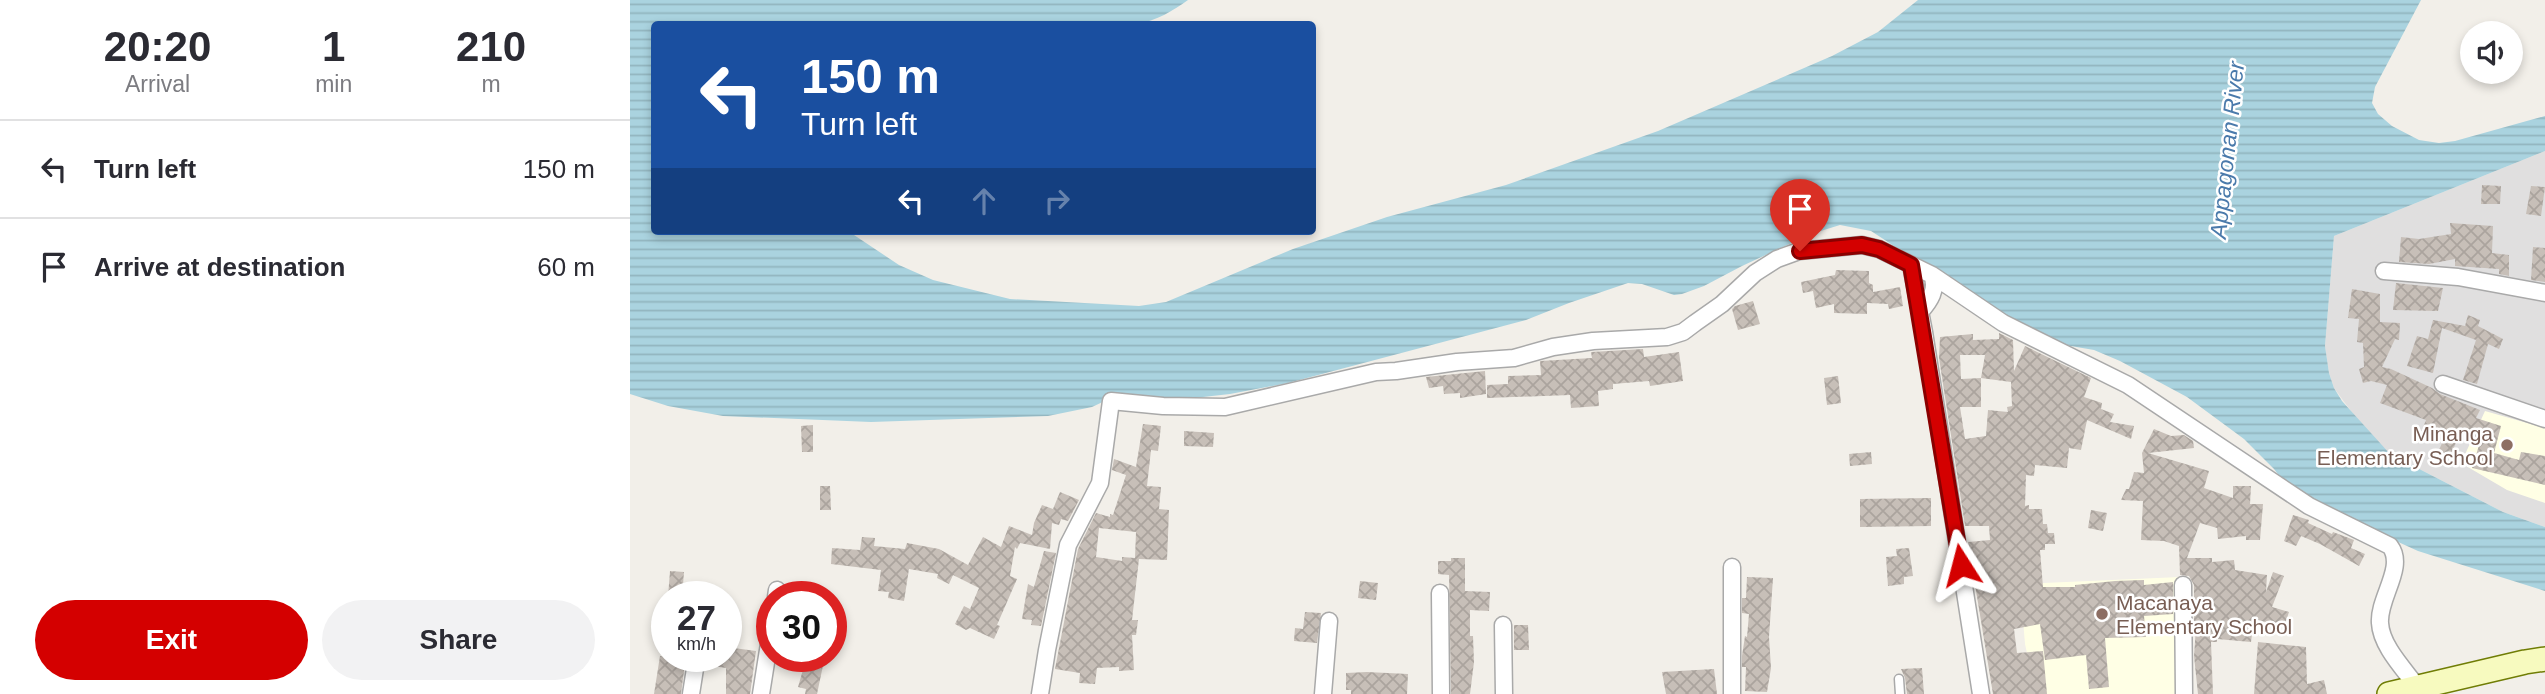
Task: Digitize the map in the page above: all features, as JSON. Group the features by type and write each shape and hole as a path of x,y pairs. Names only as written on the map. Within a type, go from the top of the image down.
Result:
{"street":[{"path":"1040,694 1068,545 1100,483 1111,401 1163,406 1225,407 1376,372 1457,362 1493,361 1593,341 1667,337 1683,332 1722,304 1755,273 1777,259 1800,251 1862,245 1879,249 1932,275 2003,323 2127,385 2309,506 2390,546 2395,552 2396,561 2381,609 2381,632 2418,688"},
{"path":"1911,265 1981,694"},
{"path":"2384,271 2471,279 2545,293"},
{"path":"1920,312 1934,289 1932,275"},
{"path":"2443,384 2545,419"},
{"path":"1732,567 1732,694"},
{"path":"2183,585 2184,694"},
{"path":"1440,593 1441,694"},
{"path":"1323,694 1329,621"},
{"path":"1503,625 1504,694"},
{"path":"2389,694 2545,659"},
{"path":"691,694 694,672"},
{"path":"761,694 765,672"}],"lane":[{"path":"1899,679 1900,694"}],"shaded area":[{"path":"2545,151 2545,527 2503,512 2390,454 2362,426 2334,388 2325,346 2334,236"},
{"name":"Minanga Elementary School","path":"2485,411 2545,428 2545,503 2507,490 2461,463"},
{"name":"Macanaya Elementary School","path":"2180,577 2182,694 2036,694 2025,644 2020,584"}],"water":[{"name":"Appagonan River","path":"630,0 1188,0 1149,21 651,21 651,235 854,235 899,265 933,280 1010,299 1139,306 1166,302 1293,249 1387,217 1506,185 1658,131 1832,56 1878,32 1918,0 2421,0 2375,87 2372,103 2378,114 2392,126 2419,140 2439,143 2545,116 2545,151 2334,236 2325,346 2334,388 2342,401 2390,454 2503,512 2545,527 2545,591 2418,551 2319,506 2290,490 2274,469 2244,439 2187,397 2120,361 2094,350 2059,344 2006,319 1871,231 1840,225 1811,234 1682,294 1674,295 1642,284 1628,283 1526,320 1288,383 1230,394 1185,399 1109,399 1092,407 1048,416 871,422 723,416 668,406 630,394"}],"building":[{"path":"2482,185 2501,186 2500,204 2481,204"},
{"path":"2531,186 2545,187 2541,216 2526,214"},
{"path":"2450,223 2493,226 2492,253 2509,255 2509,276 2499,274 2499,269 2455,266 2455,259 2429,264 2399,262 2401,237 2419,239 2451,234"},
{"path":"2533,247 2545,248 2545,282 2531,280"},
{"path":"1836,270 1869,271 1869,283 1873,285 1873,292 1900,287 1903,306 1889,309 1888,304 1867,303 1867,314 1834,313 1834,304 1816,308 1813,291 1803,293 1801,282 1835,275"},
{"path":"2396,283 2443,288 2438,311 2393,310"},
{"path":"2352,289 2380,294 2380,322 2400,323 2399,340 2395,339 2382,367 2480,410 2476,418 2501,426 2494,453 2519,460 2521,452 2545,456 2545,485 2472,468 2481,439 2460,433 2450,457 2438,452 2443,441 2421,432 2426,420 2380,403 2387,385 2371,381 2363,383 2359,369 2364,367 2363,343 2357,342 2359,319 2348,318"},
{"path":"1753,301 1760,324 1738,330 1732,309"},
{"path":"2468,315 2480,320 2478,326 2503,339 2499,349 2488,344 2477,384 2463,380 2476,340 2442,328 2433,373 2407,366 2417,336 2428,339 2433,320 2465,326"},
{"path":"1999,333 2013,340 2014,371 2025,346 2091,378 2084,397 2102,403 2101,409 2114,414 2110,422 2134,426 2131,439 2087,420 2081,450 2069,448 2067,468 2035,465 2034,476 2026,475 2025,506 2029,505 2029,509 2042,509 2043,524 2047,524 2048,533 2054,533 2055,544 2045,544 2045,550 2040,550 2043,587 2075,587 2115,581 2144,580 2144,585 2173,582 2173,614 2144,616 2146,637 2105,638 2109,687 2089,689 2086,655 2045,660 2040,624 2014,629 2017,653 2043,651 2047,694 1993,694 1968,542 1990,540 1989,526 1965,526 1939,358 1940,337 1973,334 1973,340 1999,339","holes":["1960,355 1985,355 1981,378 1961,379","1981,378 2011,382 2012,406 2007,407 2008,412 1988,410 1986,436 1965,439 1960,407 1981,407"]},
{"path":"1643,349 1644,357 1679,352 1683,381 1650,386 1649,381 1613,384 1613,389 1598,391 1599,406 1571,408 1570,395 1487,398 1487,385 1508,384 1508,376 1541,375 1540,361 1592,358 1591,352"},
{"path":"1485,371 1486,394 1460,398 1460,393 1444,394 1443,386 1429,388 1426,377"},
{"path":"1838,376 1841,403 1827,405 1824,378"},
{"path":"1143,424 1161,426 1158,451 1151,450 1147,486 1161,487 1159,509 1169,510 1167,560 1139,559 1132,620 1138,620 1136,635 1132,635 1134,670 1119,671 1119,667 1097,668 1095,684 1079,683 1080,673 1055,669 1078,549 1096,513 1110,517 1110,514 1113,515 1126,475 1112,470 1114,459 1136,467","holes":["1099,528 1136,532 1135,558 1122,557 1122,561 1096,557"]},
{"path":"813,425 813,452 802,452 801,426"},
{"path":"2154,429 2171,436 2184,435 2193,441 2194,448 2148,453 2209,471 2204,488 2233,498 2233,486 2251,486 2250,504 2263,504 2260,540 2246,540 2246,536 2218,539 2217,528 2200,523 2187,558 2212,558 2212,562 2234,560 2235,570 2267,575 2266,592 2273,572 2284,576 2272,607 2289,612 2284,627 2254,619 2251,642 2217,639 2217,642 2211,642 2213,694 2198,694 2194,656 2194,585 2189,576 2180,575 2179,546 2164,541 2141,540 2143,501 2121,500 2126,489 2129,489 2134,472 2144,473 2142,453"},
{"path":"1184,431 1214,433 1213,447 1184,446"},
{"path":"1871,452 1872,464 1850,466 1849,454"},
{"path":"820,486 830,486 831,510 820,510"},
{"path":"1060,492 1079,500 1068,521 1061,519 1059,525 1052,523 1050,549 1020,543 1017,549 1015,547 1010,576 1017,579 997,625 1000,626 994,639 955,624 964,606 970,609 979,588 953,575 949,584 937,578 938,574 909,569 904,601 888,598 889,592 878,591 881,570 831,564 832,548 860,550 862,537 875,538 874,546 905,549 907,543 939,549 968,565 983,537 1001,547 1009,526 1032,535 1042,505 1053,509"},
{"path":"1931,498 1931,526 1860,527 1860,499"},
{"path":"2091,510 2107,513 2103,531 2088,528"},
{"path":"2293,515 2309,520 2308,523 2332,534 2333,532 2354,540 2351,548 2365,554 2359,566 2301,536 2296,546 2284,541"},
{"path":"1909,548 1913,576 1904,577 1904,584 1888,586 1886,557 1897,556 1896,549"},
{"path":"1044,551 1056,553 1041,626 1031,625 1032,620 1022,619 1028,584 1034,587"},
{"path":"1451,558 1465,558 1465,591 1490,592 1489,611 1470,610 1474,662 1470,694 1451,694 1449,575 1438,574 1438,561 1451,561"},
{"path":"670,571 684,572 683,581 669,581"},
{"path":"1747,577 1773,578 1769,637 1771,668 1767,692 1745,691 1746,667 1742,667 1742,656 1749,614 1742,613 1742,598 1746,598"},
{"path":"1360,581 1378,583 1376,600 1358,598"},
{"path":"1305,612 1321,613 1317,643 1294,641 1295,628 1303,629"},
{"path":"1514,625 1528,625 1529,650 1514,650"},
{"path":"2258,642 2306,647 2307,684 2324,680 2327,694 2254,694"},
{"path":"742,649 756,651 750,694 726,694 726,672 742,672"},
{"path":"1922,668 1924,694 1907,694 1901,669"},
{"path":"1714,669 1717,694 1666,694 1662,672"},
{"path":"657,672 684,672 681,694 654,694"},
{"path":"802,672 822,672 817,694 805,694 806,689 798,687"},
{"path":"1346,673 1408,674 1407,694 1351,694 1351,690 1346,690"}],"place":[{"name":"Minanga Elementary School","path":"2507,445"},
{"name":"Macanaya Elementary School","path":"2102,614"}],"route":[{"path":"1800,251 1862,245 1879,249 1911,265 1961,565"}]}
